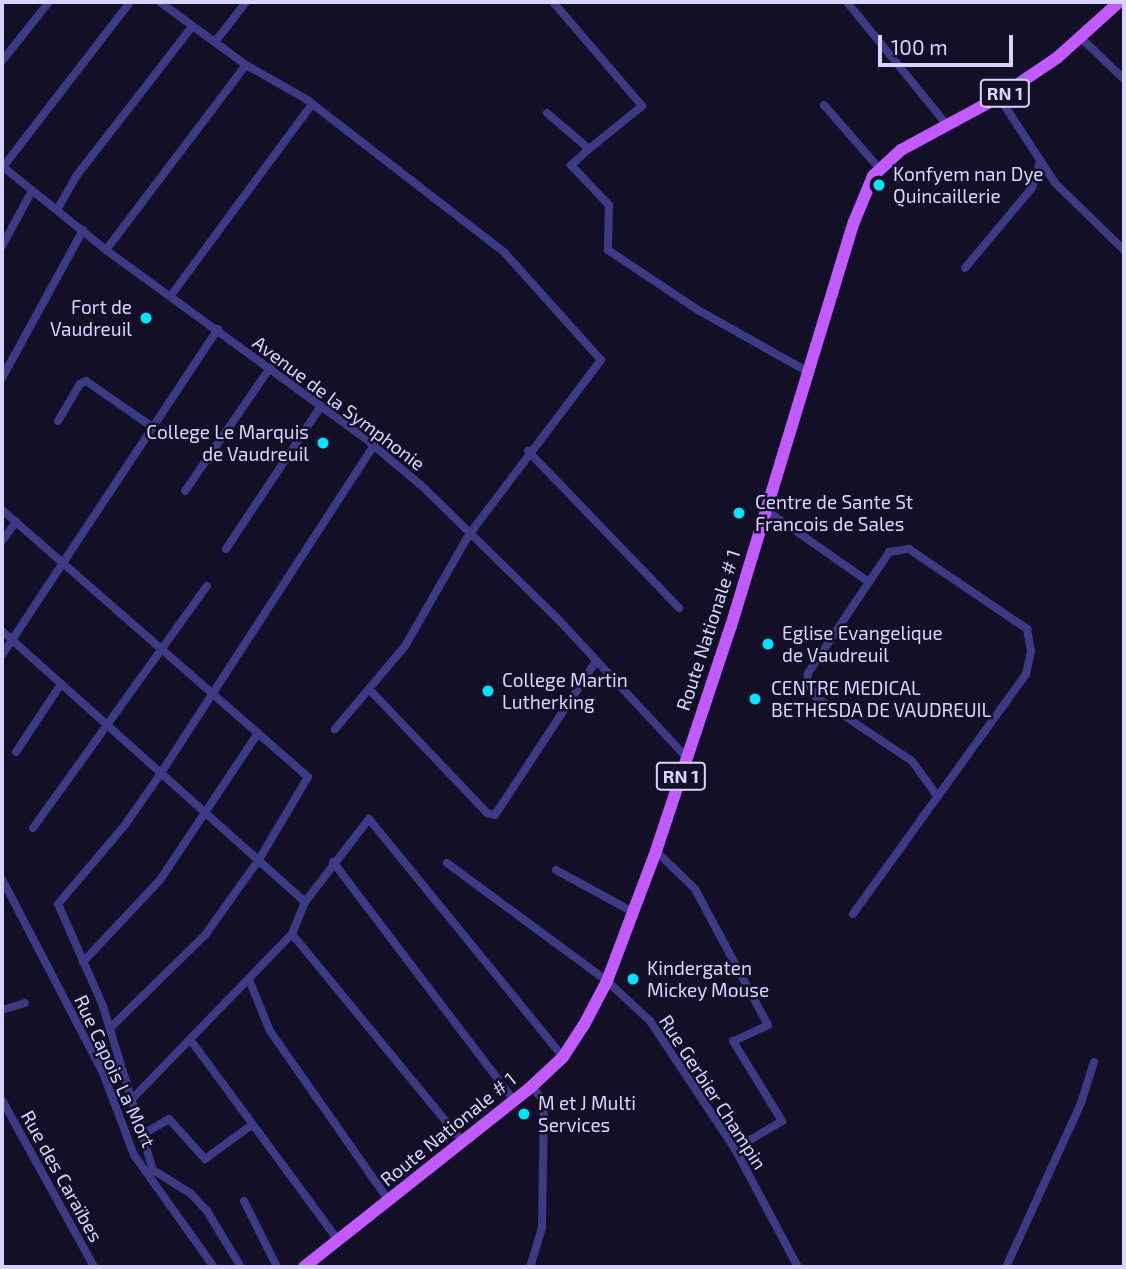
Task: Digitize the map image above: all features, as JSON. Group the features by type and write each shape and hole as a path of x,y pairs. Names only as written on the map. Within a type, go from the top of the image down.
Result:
{"main road":[{"name":"Route Nationale # 1","path":"304,1267 463,1142 563,1057 607,981 656,851 687,758 854,222 879,169 901,150 999,97 1082,38 1119,2"}],"street":[{"path":"2,61 48,2"},
{"path":"2,167 130,2"},
{"path":"160,2 246,65 312,104 504,252 599,355 599,366 528,451 470,533 405,646 335,729"},
{"path":"215,42 246,2"},
{"path":"553,2 642,106 571,165 609,205 608,250 698,310 808,372"},
{"path":"846,2 946,124"},
{"path":"58,208 77,175 192,27"},
{"path":"1082,38 1124,79"},
{"path":"106,250 246,65"},
{"path":"999,97 1055,183 1124,250"},
{"path":"172,294 312,104"},
{"path":"824,105 879,169"},
{"path":"547,113 589,149"},
{"path":"965,268 1031,188 1040,160"},
{"name":"Avenue de la Symphonie","path":"2,167 58,208 106,250 172,294 373,445 470,533 687,758"},
{"path":"2,246 32,191"},
{"path":"2,378 83,230"},
{"path":"2,655 67,563 151,426 218,330"},
{"path":"185,491 270,368"},
{"path":"58,421 80,384 86,381 151,426"},
{"path":"226,549 321,406"},
{"path":"241,1267 207,1211 153,1170 145,1133 110,1028 58,904 125,825 161,773 210,691 373,445"},
{"path":"528,451 679,608"},
{"path":"2,510 67,563 308,780 261,858 205,936 110,1028"},
{"path":"766,510 869,582"},
{"path":"2,541 16,522"},
{"path":"853,914 938,797 1026,674 1031,651 1027,629 909,549 889,552 808,673 807,681 816,698 912,761 938,797"},
{"path":"33,828 109,728 207,586"},
{"path":"2,631 109,728 261,858 305,902"},
{"path":"369,689 487,813 495,815 596,661"},
{"path":"16,752 61,684"},
{"path":"83,962 160,880 258,733"},
{"path":"132,1100 250,982 292,934 305,902 366,820 372,819 563,1057"},
{"path":"656,851 695,888 768,1025 733,1041 782,1121 735,1149"},
{"path":"333,862 513,1099"},
{"name":"Rue Gerbier Champin","path":"447,863 607,981 650,1021 735,1149 798,1267"},
{"path":"556,870 633,912"},
{"name":"Rue Capois La Mort","path":"2,879 103,1073 134,1154 214,1267"},
{"path":"292,934 463,1142"},
{"path":"250,982 270,1031 389,1201"},
{"path":"2,1010 25,1003"},
{"path":"192,1042 338,1240"},
{"path":"1006,1267 1081,1103 1094,1062"},
{"path":"530,1267 542,1228 544,1102 532,1086"},
{"name":"Rue des Caraïbes","path":"2,1100 94,1267"},
{"path":"145,1133 169,1119 205,1159 253,1124"},
{"path":"244,1201 277,1267"}],"place":[{"name":"Konfyem nan Dye Quincaillerie","path":"879,185"},
{"name":"Fort de Vaudreuil","path":"146,318"},
{"name":"College Le Marquis de Vaudreuil","path":"323,443"},
{"name":"Centre de Sante St Francois de Sales","path":"739,513"},
{"name":"Eglise Evangelique de Vaudreuil","path":"768,644"},
{"name":"College Martin Lutherking","path":"488,691"},
{"name":"CENTRE MEDICAL BETHESDA DE VAUDREUIL","path":"755,699"},
{"name":"Kindergaten Mickey Mouse","path":"633,979"},
{"name":"M et J Multi Services","path":"524,1114"}]}
